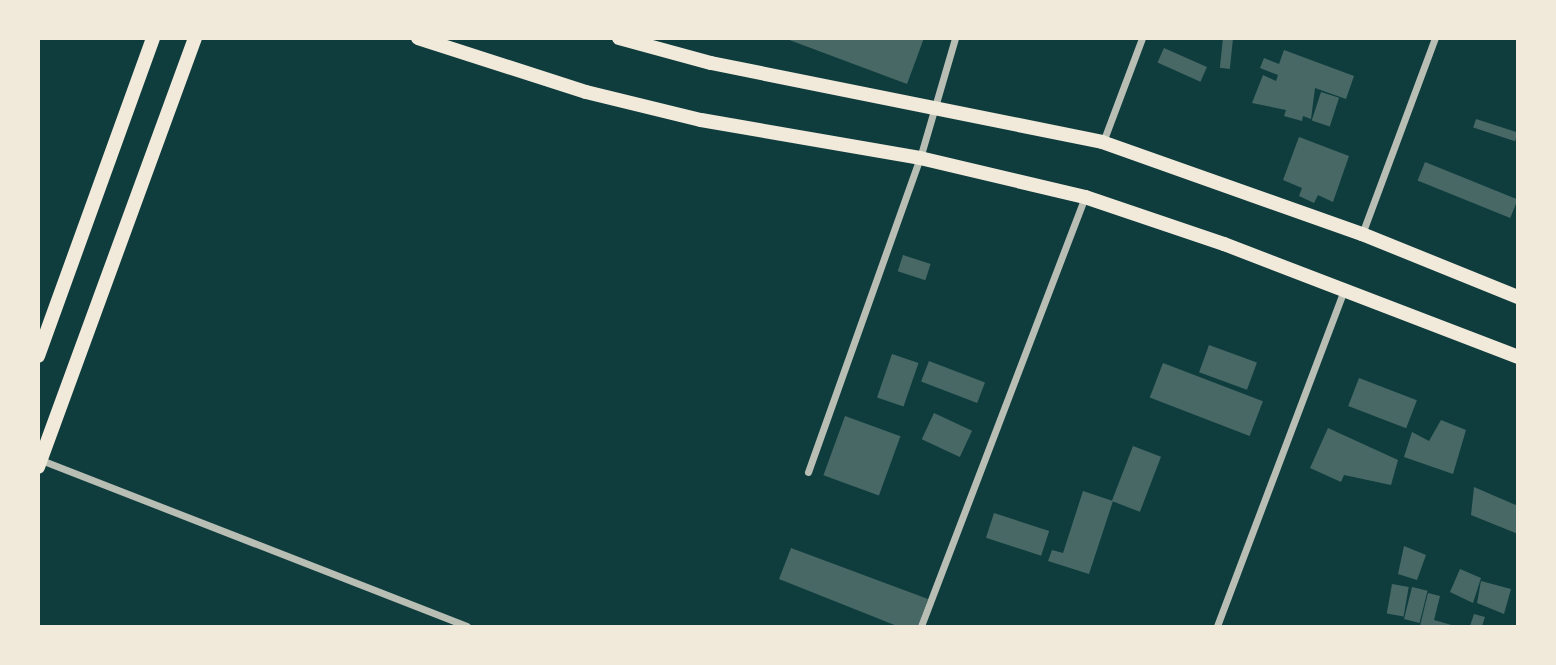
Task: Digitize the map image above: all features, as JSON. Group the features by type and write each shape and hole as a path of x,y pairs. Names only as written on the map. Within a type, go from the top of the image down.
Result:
{"main road":[{"path":"38,356 153,38"},
{"path":"40,463 195,38"},
{"path":"418,38 586,92 701,120 919,158 1085,197 1345,289 1517,356"},
{"path":"620,38 711,63 936,106 1102,142 1362,234 1517,297"}],"street":[{"path":"808,472 919,158 955,38"},
{"path":"1102,142 1142,38"},
{"path":"1362,234 1435,38"},
{"path":"921,626 1085,197"},
{"path":"1217,626 1345,289"},
{"path":"40,463 467,626"}],"building":[{"path":"784,38 924,38 907,84"},
{"path":"1223,38 1233,39 1230,69 1220,68"},
{"path":"1164,48 1207,67 1200,82 1157,63"},
{"path":"1284,50 1354,76 1346,99 1315,88 1311,119 1303,116 1302,121 1284,116 1286,110 1252,103 1263,75 1276,81 1278,75 1260,68 1264,58 1279,64"},
{"path":"1321,92 1339,98 1330,126 1312,121"},
{"path":"1476,119 1518,133 1515,141 1473,128"},
{"path":"1299,137 1349,156 1333,202 1318,195 1314,203 1299,196 1302,188 1283,180"},
{"path":"1425,162 1518,199 1510,218 1418,181"},
{"path":"903,255 931,264 925,280 898,271"},
{"path":"1209,345 1257,362 1247,390 1199,372"},
{"path":"892,354 918,363 903,407 877,397"},
{"path":"929,361 985,383 977,403 921,382"},
{"path":"1163,363 1263,401 1250,436 1150,398"},
{"path":"1359,378 1417,400 1406,428 1348,406"},
{"path":"934,413 972,431 960,457 922,439"},
{"path":"845,416 900,436 879,495 823,475"},
{"path":"1441,420 1466,430 1453,474 1404,457 1412,432 1429,441"},
{"path":"1328,428 1398,460 1391,485 1344,475 1341,482 1310,468"},
{"path":"1133,446 1161,457 1140,512 1112,501"},
{"path":"1474,487 1518,506 1518,534 1471,515"},
{"path":"1083,491 1113,501 1089,574 1048,561 1052,550 1063,553"},
{"path":"994,513 1049,531 1041,556 986,538"},
{"path":"1404,546 1426,555 1417,580 1398,574"},
{"path":"791,548 928,599 918,626 897,626 779,579"},
{"path":"1460,569 1481,578 1473,603 1450,592"},
{"path":"1481,581 1511,589 1504,614 1477,603"},
{"path":"1392,584 1409,587 1404,616 1387,614"},
{"path":"1412,587 1428,591 1420,623 1404,619"},
{"path":"1428,593 1440,596 1434,620 1455,626 1420,626"},
{"path":"1474,614 1485,617 1482,626 1470,626"}]}
